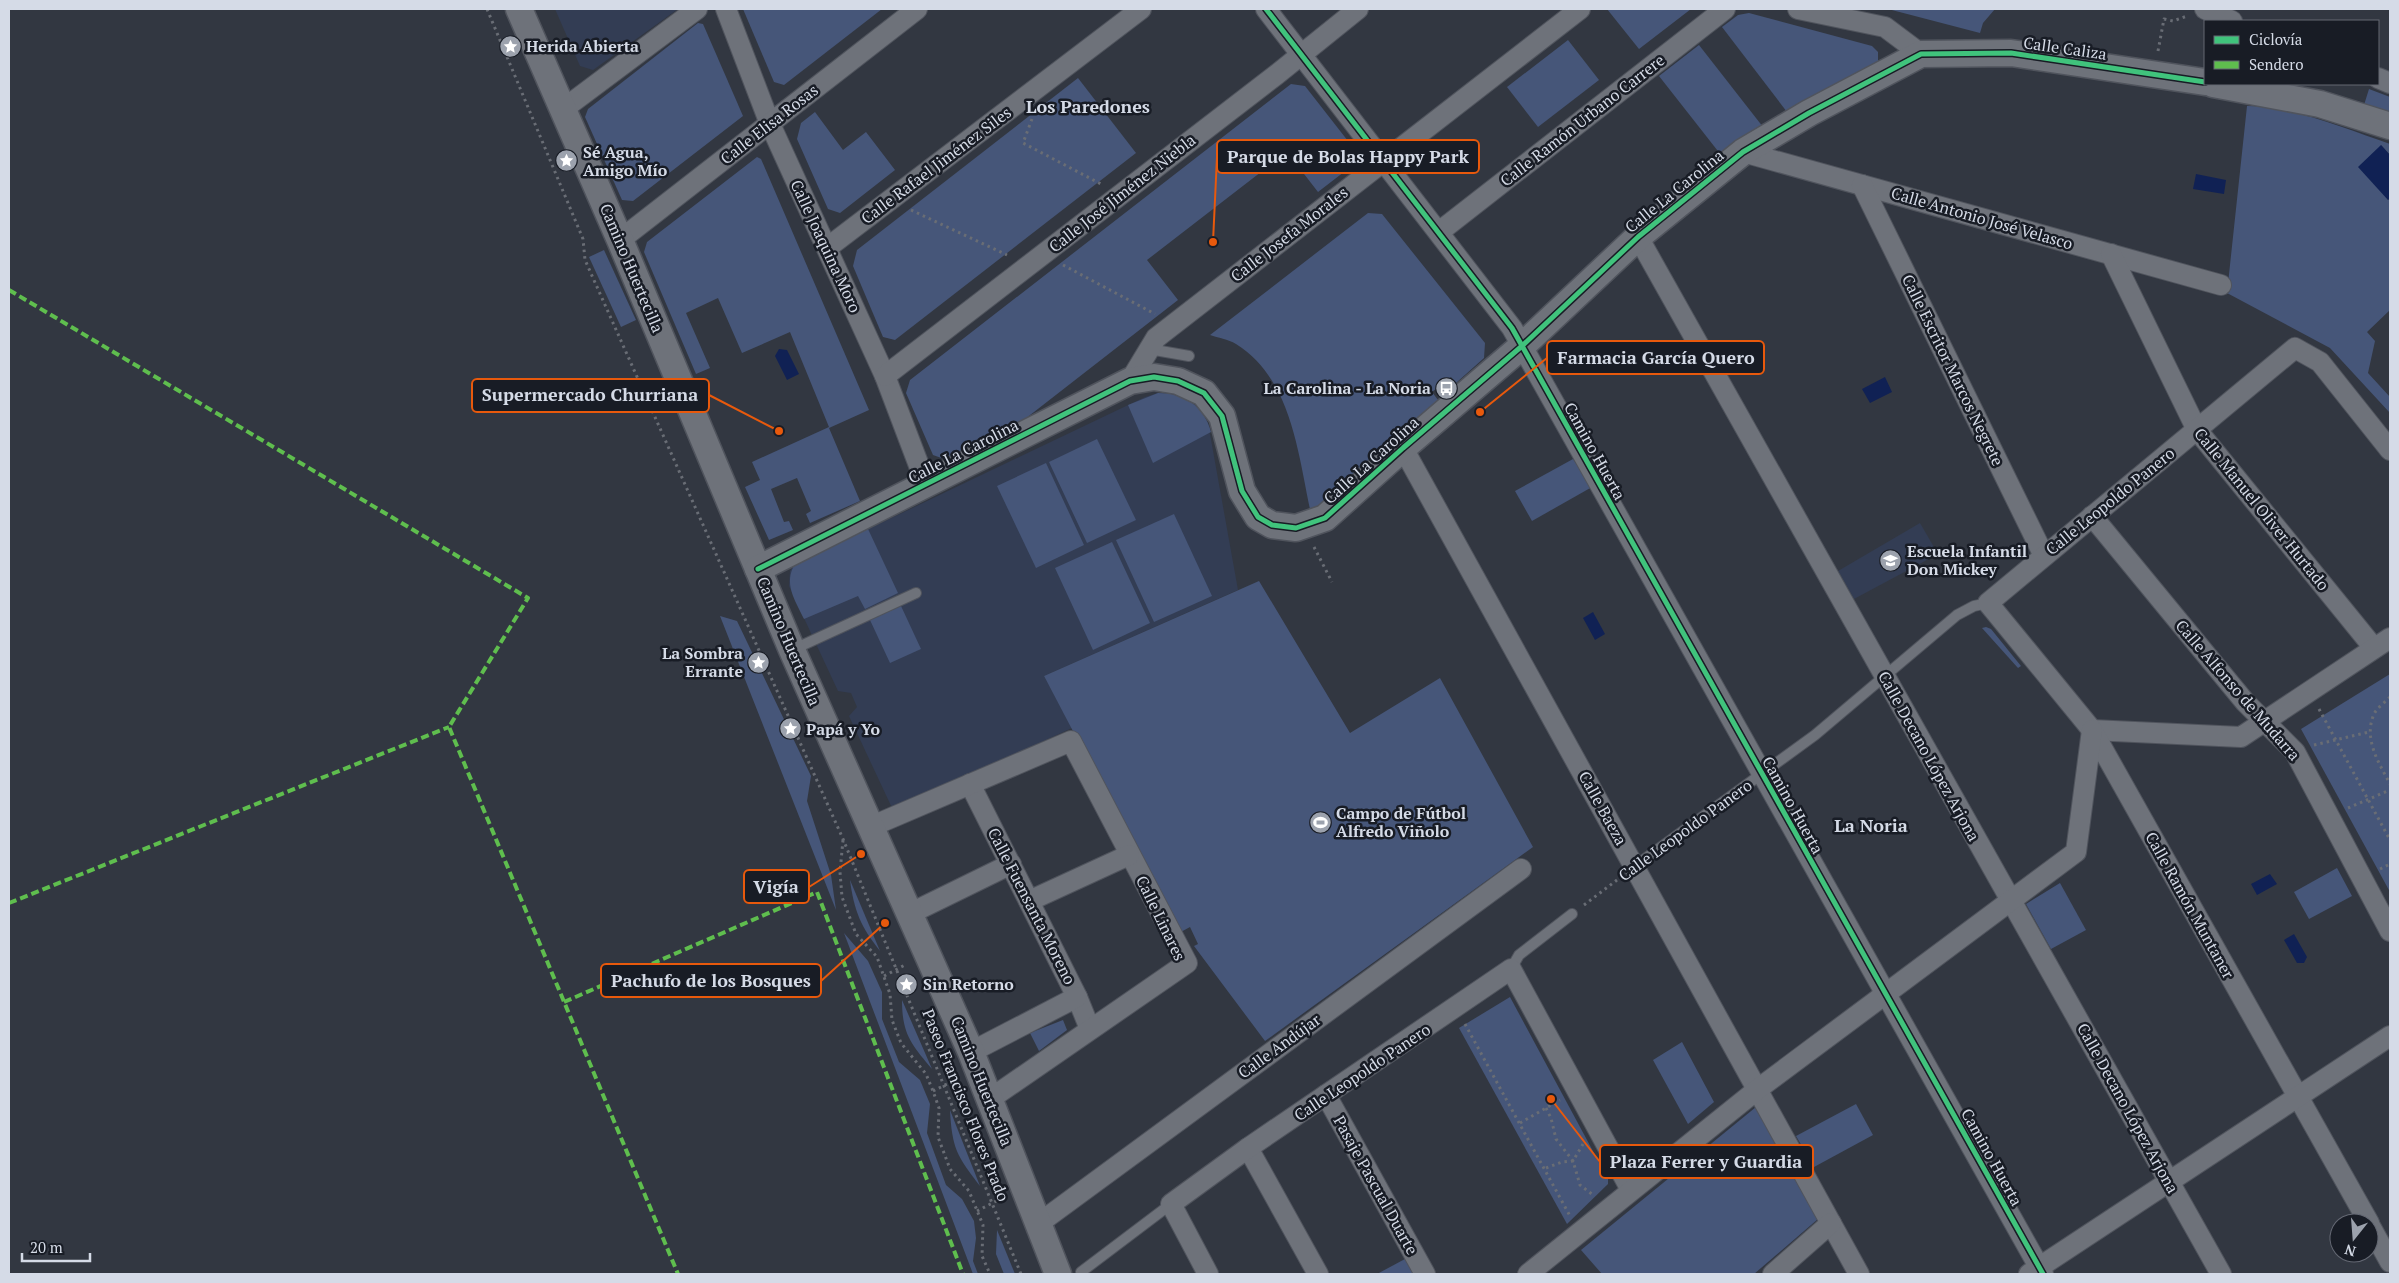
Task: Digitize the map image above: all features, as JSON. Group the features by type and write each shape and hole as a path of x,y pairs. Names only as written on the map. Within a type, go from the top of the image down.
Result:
{"street":[{"name":"Camino Huertecilla","path":"519,9 620,240 792,650 971,1052 1038,1224 1069,1273"},
{"path":"562,110 697,9"},
{"name":"Calle Joaquina Moro","path":"726,9 770,124 885,376 926,484"},
{"name":"Calle Elisa Rosas","path":"620,240 917,9"},
{"name":"Calle Rafael Jiménez Siles","path":"827,248 1141,9"},
{"name":"Camino Huerta","path":"1266,9 1512,328 1885,994 2037,1272"},
{"name":"Calle José Jiménez Niebla","path":"885,376 1358,9"},
{"name":"Calle Josefa Morales","path":"1130,381 1156,338 1580,9"},
{"name":"Calle Ramón Urbano Carrere","path":"1439,232 1725,9"},
{"path":"1798,9 1885,26 1921,54"},
{"path":"2197,12 2228,20"},
{"name":"Calle Caliza","path":"1921,54 2011,53 2183,77 2204,82"},
{"name":"Calle La Carolina","path":"758,569 1130,381 1154,377 1178,381 1204,393 1222,416 1242,491 1258,517 1272,525 1288,522 1296,528 1325,518 1522,346 1638,236 1743,152 1810,113 1921,54"},
{"path":"2218,85 2320,104 2390,126"},
{"name":"Calle Antonio José Velasco","path":"1743,152 2221,285"},
{"name":"Calle Escritor Marcos Negrete","path":"1862,185 2044,556"},
{"name":"Calle Decano López Arjona","path":"1638,236 2221,1274"},
{"name":"Calle Manuel Oliver Hurtado","path":"2111,254 2197,430 2382,643"},
{"name":"Calle Leopoldo Panero","path":"1988,603 2296,348 2320,362 2390,450"},
{"name":"Calle Baeza","path":"1403,448 1859,1274"},
{"name":"Calle Alfonso de Mudarra","path":"2092,516 2245,702 2295,752 2390,931"},
{"name":"Calle Ramón Muntaner","path":"1988,603 2092,730 2363,1213"},
{"path":"1528,1274 1600,1214 1758,1089 2076,852 2092,730 2241,736 2382,643"},
{"name":"Calle Linares","path":"970,784 1072,741 1186,963 990,1099"},
{"path":"870,827 970,784"},
{"name":"Calle Fuensanta Moreno","path":"970,784 1077,997 1090,1029"},
{"path":"1029,901 1129,855"},
{"path":"909,914 1011,864"},
{"name":"Calle Andújar","path":"1038,1224 1521,869"},
{"path":"1512,969 1631,1190"},
{"name":"Calle Leopoldo Panero","path":"1171,1204 1248,1148 1512,969"},
{"path":"971,1052 1077,997"},
{"path":"2037,1272 2390,1036"},
{"name":"Pasaje Pascual Duarte","path":"1326,1095 1425,1274"},
{"path":"1248,1148 1318,1274"},
{"path":"1171,1204 1208,1274"},
{"path":"1773,1274 1832,1223"},
{"name":"Calle Ramón Muntaner","path":"2379,1242 2390,1262"}],"lane":[{"path":"1149,349 1189,356"},
{"path":"792,650 916,593"},
{"name":"Calle Leopoldo Panero","path":"1635,866 1815,735 1957,615 1974,606 1988,603"},
{"name":"Calle Leopoldo Panero","path":"1512,969 1519,955 1572,914"},
{"name":"Calle Leopoldo Panero","path":"1069,1273 1171,1204"}],"path":[{"path":"2158,56 2164,19 2173,21 2197,12"},
{"path":"1025,97 1034,112 1023,143 1099,181 1114,200"},
{"path":"898,194 909,209 1006,255 1020,272"},
{"path":"1050,248 1060,263 1158,316 1168,330"},
{"path":"1307,546 1313,544 1332,582"},
{"path":"2309,691 2390,840"},
{"path":"2390,697 2374,712 2369,732 2376,757 2390,784"},
{"path":"2295,752 2335,738 2369,732"},
{"path":"2329,816 2390,790"},
{"path":"843,839 840,872 842,897 856,934 879,963 890,994 892,1020 901,1043 926,1074 936,1099 939,1108 938,1137 950,1169 969,1191 983,1225 982,1256 990,1274"},
{"path":"1456,1008 1546,1168 1578,1232"},
{"path":"1520,1123 1578,1090"},
{"path":"1546,1108 1551,1118 1556,1139 1573,1162 1580,1184 1592,1192 1600,1214"},
{"path":"1573,1162 1584,1142 1600,1131"},
{"path":"1546,1168 1562,1162 1573,1162"}],"shaded area":[{"path":"555,9 678,9 593,70 580,66"},
{"path":"743,9 882,9 784,85 774,82"},
{"path":"1607,9 1691,9 1639,49"},
{"path":"1888,9 1995,9 1983,23 1980,33"},
{"path":"1749,13 1872,46 1878,52 1878,62 1787,112 1722,27 1738,15"},
{"path":"698,23 703,24 743,116 633,201 622,200 585,117 588,109"},
{"path":"1568,40 1599,80 1538,127 1507,87"},
{"path":"1699,45 1763,127 1721,155 1659,76"},
{"path":"1078,78 1136,153 895,340 883,337 853,266 857,250"},
{"path":"1291,84 1305,86 1355,150 1353,165 1318,192 1287,152 1147,260 1178,300 1011,430 947,460 933,455 906,393 910,380"},
{"path":"2369,89 2390,97 2390,112 2364,105"},
{"path":"2247,106 2264,107 2301,114 2390,144 2390,155 2381,145 2388,200 2390,198 2390,310 2367,332 2375,341 2368,373 2390,397 2390,413 2330,348 2227,293"},
{"path":"815,112 843,150 866,132 895,170 840,213 828,209 797,139 801,123"},
{"path":"2381,145 2390,155 2390,198 2388,200 2358,167"},
{"path":"757,157 761,159 869,410 829,428 860,501 810,523 806,514 811,511 797,478 771,489 784,522 789,521 793,530 769,540 745,487 760,480 752,462 829,427 790,332 742,353 718,298 686,313 710,368 696,374 644,252 647,242"},
{"path":"2196,174 2226,180 2224,194 2193,189"},
{"path":"1368,213 1382,214 1485,343 1484,358 1456,383 1451,377 1432,392 1438,400 1311,514 1290,420 1281,397 1270,377 1255,359 1236,344 1210,335"},
{"path":"604,250 636,320 621,327 589,257"},
{"path":"779,349 787,350 799,374 787,380 775,356"},
{"path":"1885,377 1892,392 1870,403 1862,389"},
{"path":"1158,393 1169,393 1194,403 1208,423 1238,590 1044,676 1072,728 893,810 849,716 857,707 851,693 838,691 789,586 790,571 795,564 1145,397"},
{"path":"1158,393 1176,395 1192,403 1203,415 1211,432 1153,463 1128,405"},
{"path":"1097,439 1136,520 1087,543 1049,462"},
{"path":"1573,459 1592,487 1532,521 1515,491"},
{"path":"1046,463 1084,545 1036,568 997,486"},
{"path":"1174,514 1212,596 1154,622 1116,540"},
{"name":"Escuela Infantil Don Mickey","path":"1920,523 1938,554 1854,599 1838,571"},
{"path":"868,529 898,593 865,609 858,596 804,619 790,585 790,578 795,564"},
{"path":"1112,542 1150,623 1093,650 1055,568"},
{"name":"Campo de Fútbol Alfredo Viñolo","path":"1259,581 1350,733 1440,678 1533,847 1265,1041 1194,946 1198,944 1190,927 1179,933 1044,676"},
{"path":"901,606 921,649 890,663 870,620"},
{"path":"1593,612 1605,634 1595,640 1583,618"},
{"path":"720,616 737,621 811,776 807,801 831,875 836,910"},
{"path":"1982,628 1991,629 2021,666 2018,668"},
{"path":"2390,674 2390,892 2301,729"},
{"path":"2337,868 2352,896 2309,919 2294,892"},
{"path":"2270,874 2277,884 2257,895 2251,884"},
{"path":"850,880 880,951 859,918"},
{"path":"2060,883 2086,930 2051,949 2026,904"},
{"path":"844,933 868,961 882,992 882,1019 899,1062 920,1080 930,1104 927,1133 946,1185 962,1199 974,1221 976,1238 973,1261 978,1274 973,1274"},
{"path":"2294,934 2307,957 2304,963 2297,963 2284,940"},
{"path":"1510,997 1608,1179 1608,1184 1567,1224 1459,1028"},
{"path":"902,1000 932,1069 909,1038 902,1012"},
{"path":"1063,1020 1067,1030 1039,1051 1030,1033"},
{"path":"1682,1042 1714,1102 1688,1124 1653,1060"},
{"path":"1856,1104 1873,1135 1814,1167 1796,1136"},
{"path":"1756,1107 1818,1219 1754,1274 1602,1274 1581,1250"},
{"path":"950,1110 980,1186 957,1151 952,1134"},
{"path":"997,1230 1015,1274 1004,1274 996,1254"},
{"path":"1405,1259 1413,1274 1377,1274"}],"marked path":[{"path":"9,290 528,598 449,727 678,1274"},
{"path":"9,903 449,727"},
{"path":"564,1002 817,892 963,1274"}],"cycle path":[{"path":"1266,9 1512,328 2043,1274"},
{"path":"758,569 1130,381 1154,377 1178,381 1204,393 1222,416 1242,491 1258,517 1272,525 1296,528 1325,518 1522,346 1638,237 1743,152 1809,113 1921,54 2011,53 2204,82"}],"place":[{"name":"Herida Abierta","path":"510,46"},
{"name":"Sé Agua, Amigo Mío","path":"567,161"},
{"name":"Parque de Bolas Happy Park","path":"1213,242"},
{"name":"La Carolina - La Noria","path":"1447,388"},
{"name":"Farmacia García Quero","path":"1480,412"},
{"name":"Supermercado Churriana","path":"779,431"},
{"name":"Escuela Infantil Don Mickey","path":"1891,560"},
{"name":"La Sombra Errante","path":"759,662"},
{"name":"Papá y Yo","path":"790,729"},
{"name":"Campo de Fútbol Alfredo Viñolo","path":"1320,822"},
{"name":"Vigía","path":"861,854"},
{"name":"Pachufo de los Bosques","path":"885,923"},
{"name":"Sin Retorno","path":"907,984"},
{"name":"Plaza Ferrer y Guardia","path":"1551,1099"}],"district":[{"name":"Los Paredones","path":"1088,107"},
{"name":"La Noria","path":"1871,826"}]}
